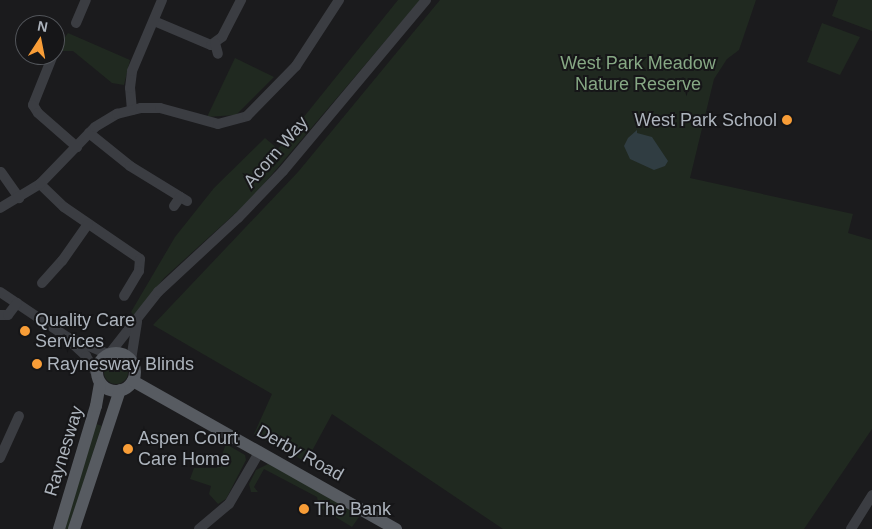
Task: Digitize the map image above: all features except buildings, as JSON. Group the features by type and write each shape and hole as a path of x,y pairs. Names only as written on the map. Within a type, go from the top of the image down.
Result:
{"main road":[{"path":"109,354 124,354 131,360 135,370 133,381 120,390 109,390 98,378 99,362 109,354"},
{"name":"Raynesway","path":"59,529 96,406 98,378"},
{"name":"Derby Road","path":"133,381 396,529"},
{"name":"Raynesway","path":"74,529 120,390"}],"street":[{"path":"81,19 86,0"},
{"path":"132,110 131,76 161,0"},
{"path":"154,21 202,44 217,49 241,0"},
{"path":"0,208 40,184 77,148 89,133 108,118 132,110 160,108 213,123 234,122 247,116 296,66 339,0"},
{"name":"Acorn Way","path":"109,354 171,278 262,194 426,0"},
{"path":"51,65 33,105 38,113 77,148"},
{"path":"89,133 124,163 180,201"},
{"path":"1,172 19,198"},
{"path":"40,184 88,224 140,259 139,271 124,296"},
{"path":"42,283 62,261 88,224"},
{"path":"0,292 68,337 109,354"},
{"path":"0,315 8,315 17,303"},
{"name":"Acorn Way","path":"131,360 134,330 140,315"},
{"path":"68,337 86,356 98,378"},
{"path":"0,458 20,416"},
{"path":"199,529 229,504 260,451"},
{"path":"851,529 872,495"}],"green space":[{"path":"398,0 420,0 251,199 164,278 134,315 131,312 175,237 214,188 265,138 278,149"},
{"name":"West Park Meadow Nature Reserve","path":"440,0 756,0 739,50 727,59 714,79 690,178 853,214 848,233 872,240 872,429 804,529 503,529 332,414 306,462 254,434 272,394 153,325 298,172"},
{"path":"838,0 872,0 872,31 832,16"},
{"path":"822,23 860,37 840,75 807,62"},
{"path":"68,33 130,60 124,85 112,83 73,51 65,51 65,37"},
{"path":"235,58 274,77 236,115 207,117"},
{"path":"116,360 125,363 128,372 125,381 116,384 107,381 104,372 107,363"},
{"path":"96,424 102,426 68,529 62,529"},
{"path":"226,444 245,455 246,460 226,499 218,504 209,494 211,486 190,479 194,468 217,468"},
{"path":"268,464 343,503 359,517 352,527 319,507 317,497 264,469 254,487 258,492 251,492 249,484 256,470"}],"shaded area":[{"path":"637,130 637,133 652,137 668,161 665,166 654,170 630,159 624,146 628,138"}],"place":[{"name":"West Park School","path":"787,120"},
{"name":"Quality Care Services","path":"25,331"},
{"name":"Raynesway Blinds","path":"37,364"},
{"name":"Aspen Court Care Home","path":"128,449"},
{"name":"The Bank","path":"304,509"}]}
